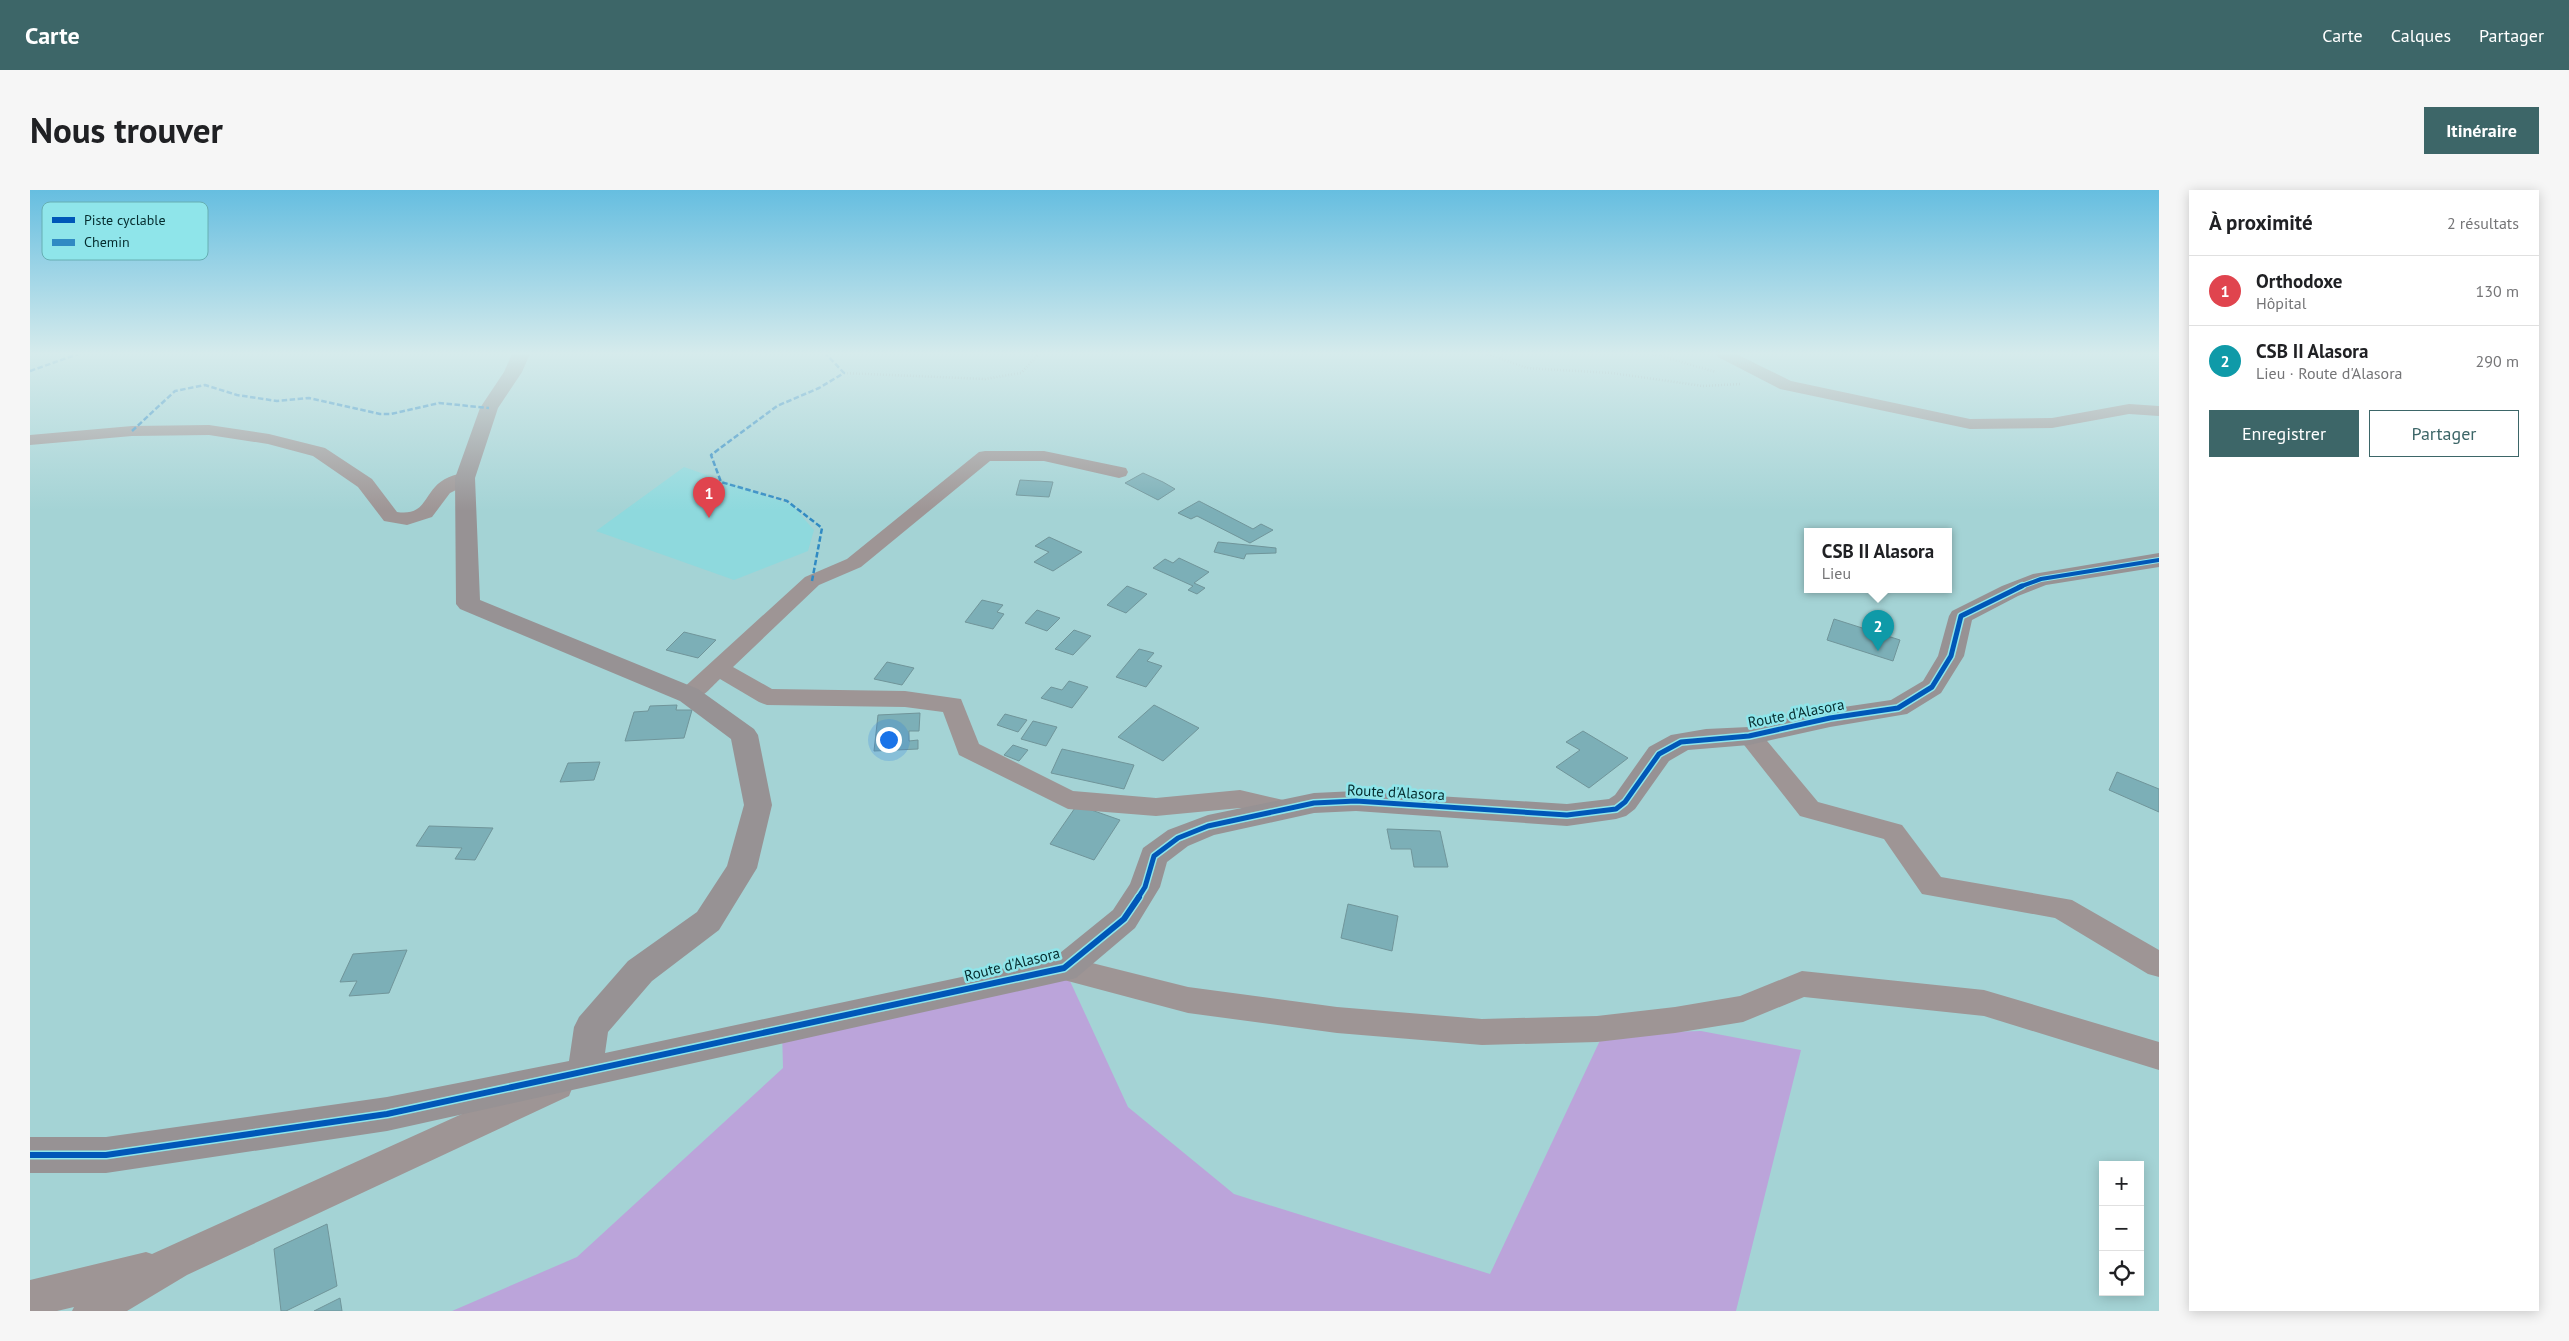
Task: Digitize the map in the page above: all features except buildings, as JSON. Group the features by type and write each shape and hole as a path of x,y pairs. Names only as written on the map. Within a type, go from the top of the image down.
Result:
{"street":[{"path":"91,1311 174,1262 585,1073 591,1027 640,971 708,921 742,868 758,805 744,735 689,695 468,604 465,478 489,406"},
{"path":"1887,406 1970,424 2052,423 2129,409 2159,411"},
{"path":"30,440 132,431 200,430 269,438 319,452 365,483 391,517 407,519 425,512 443,489 465,478"},
{"path":"689,695 812,581 854,564 985,456 1044,456 1119,472"},
{"name":"Route d'Alasora","path":"30,1155 106,1155 387,1114 585,1073 1064,968 1124,919 1145,887 1154,856 1178,838 1208,826 1314,803 1356,801 1567,815 1599,813 1616,809 1625,802 1660,754 1681,742 1706,738 1749,736 1830,718 1898,708 1932,687 1951,656 1961,616 2041,579 2159,560"},
{"path":"719,668 767,697 905,699 953,705 968,749 1068,800 1156,807 1240,799 1283,809"},
{"path":"1749,736 1809,809 1893,832 1932,886 2062,908 2159,965"},
{"path":"1064,968 1188,1000 1337,1020 1482,1032 1598,1029 1675,1020 1743,1008 1802,984 1984,1003 2159,1056"},
{"path":"30,1299 174,1262"}],"shaded area":[{"path":"684,467 792,505 814,530 808,551 734,580 596,531"},
{"path":"1064,968 1128,1107 1234,1194 1490,1274 1603,1034 1701,1031 1801,1050 1736,1311 452,1311 577,1257 783,1068 782,1029"}],"marked path":[{"path":"132,431 159,406"},
{"path":"346,406 380,414 391,414 425,406"},
{"path":"472,406 489,408"},
{"path":"777,406 711,455 721,482 787,501 822,528 812,581"}],"cycle path":[{"path":"30,1155 106,1155 387,1114 585,1073 1064,968 1124,919 1145,887 1154,856 1178,838 1208,826 1314,803 1356,801 1567,815 1616,809 1625,802 1659,754 1681,742 1706,738 1749,736 1830,718 1898,708 1932,687 1951,656 1961,616 2010,591 2041,579 2159,560"}],"place":[{"name":"Orthodoxe","path":"709,518"},
{"name":"CSB II Alasora","path":"1878,651"}]}
